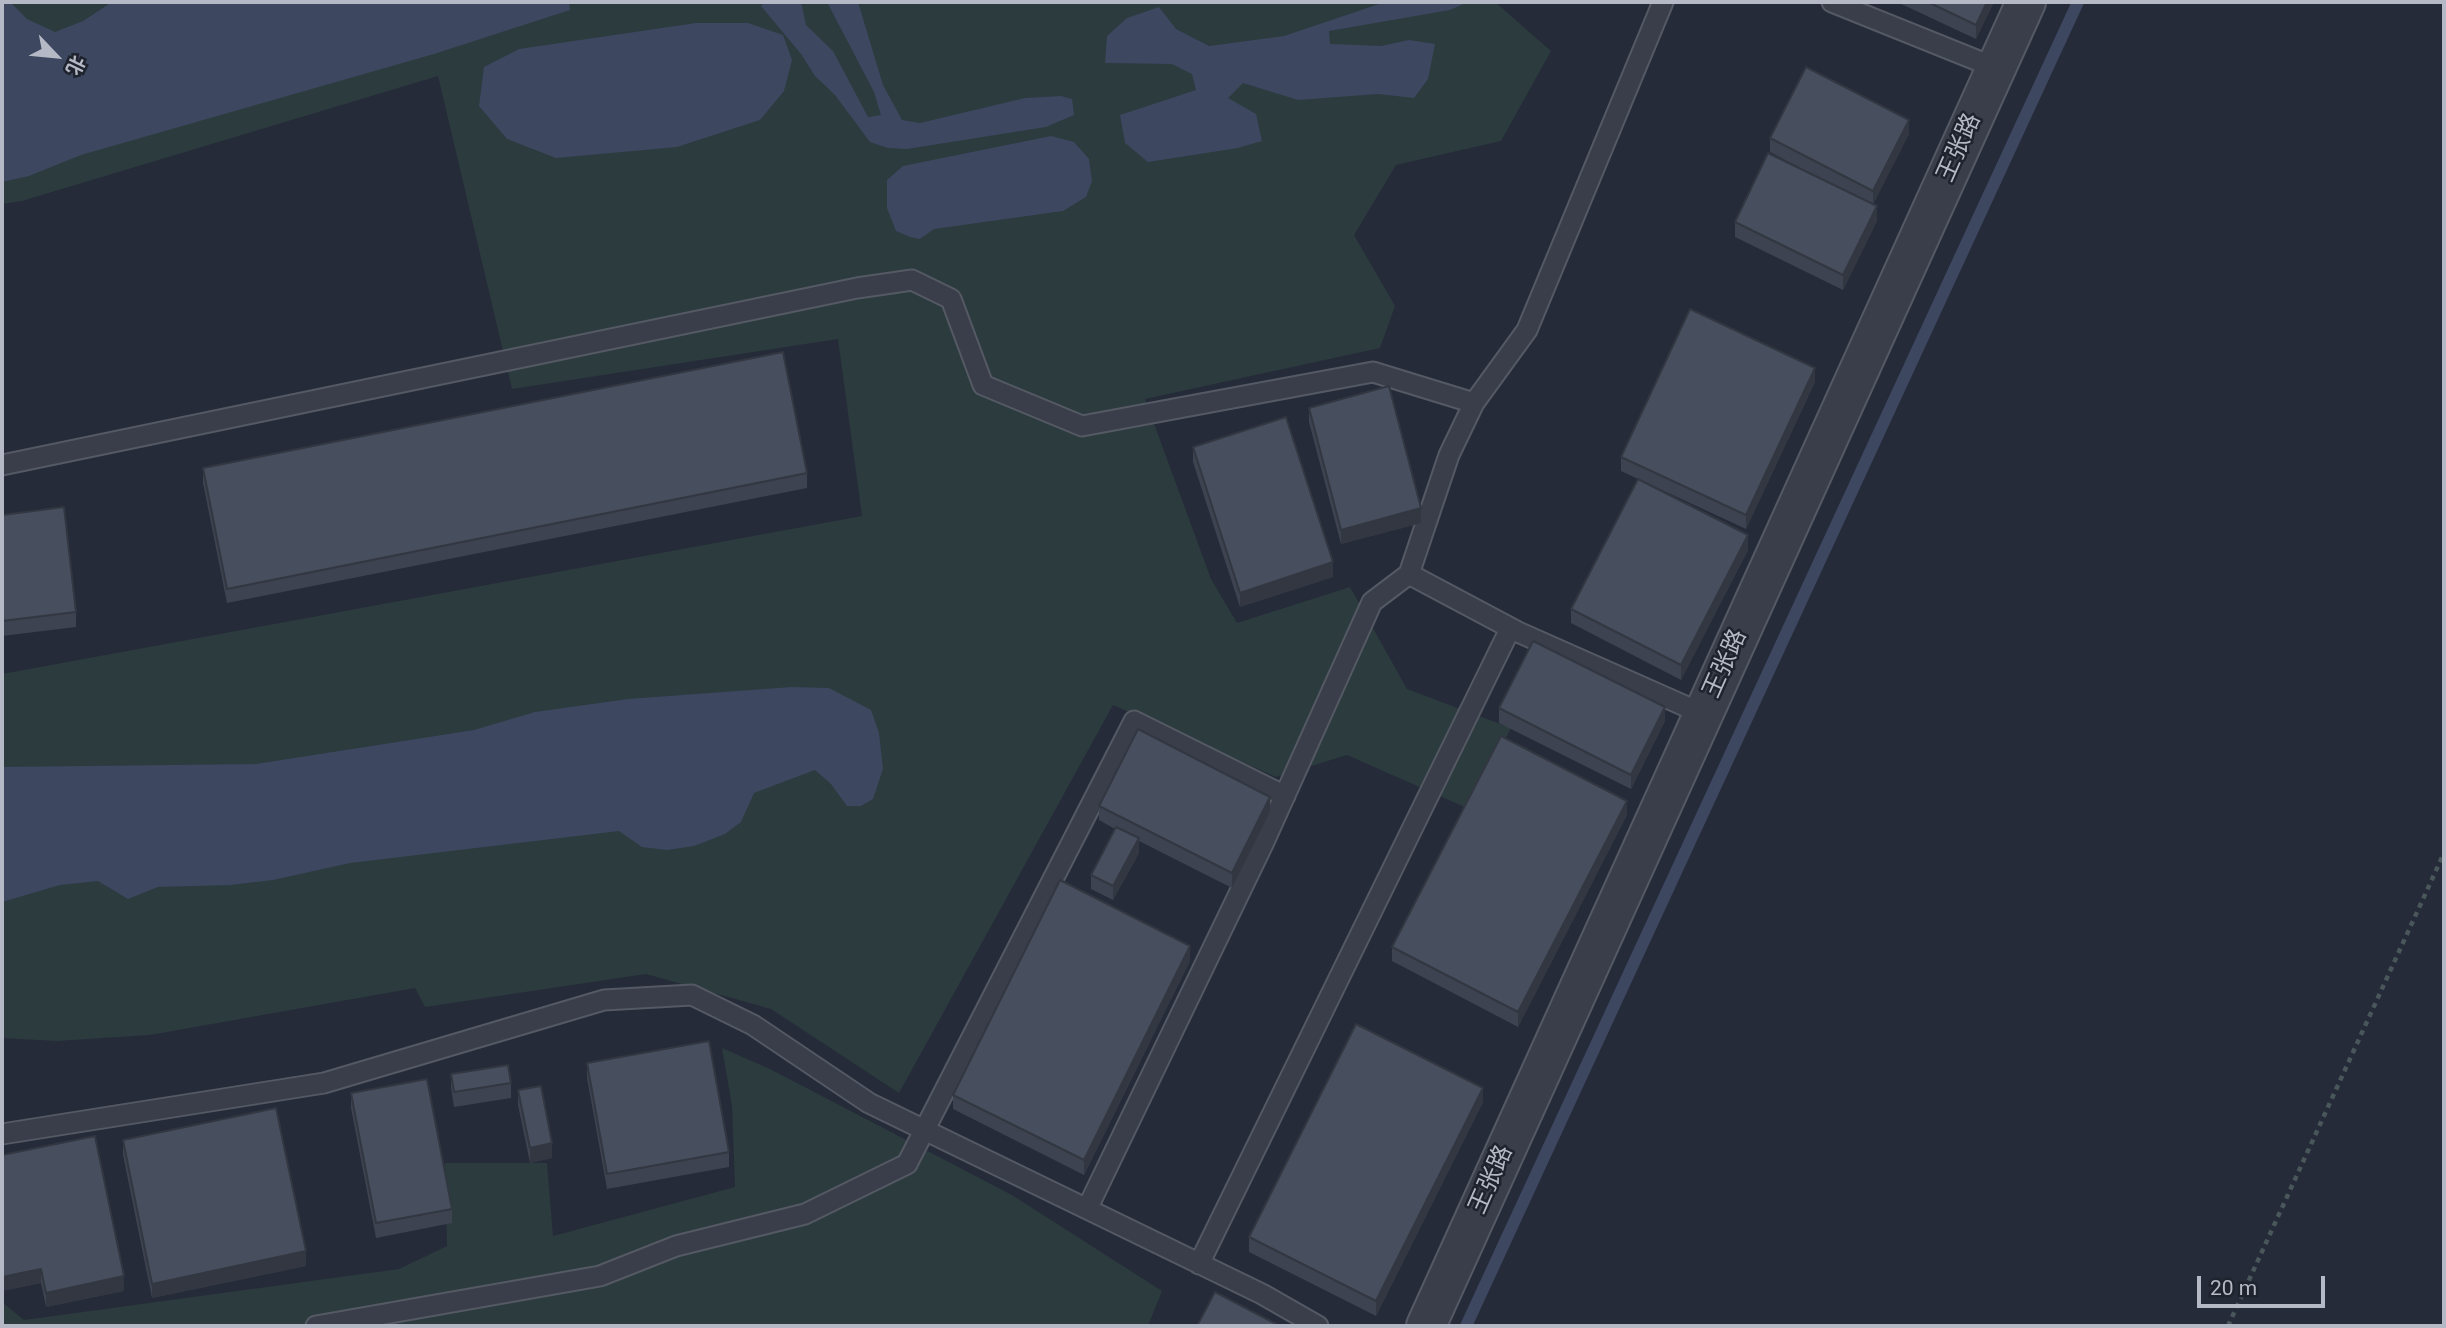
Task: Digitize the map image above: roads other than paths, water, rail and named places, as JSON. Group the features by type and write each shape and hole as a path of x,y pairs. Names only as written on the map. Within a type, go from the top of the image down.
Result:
{"street":[{"name":"王张路","path":"1426,1326 2026,2"}],"lane":[{"path":"1087,1209 1285,796 1372,602 1409,574 1449,456 1474,403 1527,330 1663,2"},
{"path":"1832,2 1996,68"},
{"path":"2,465 857,288 912,280 951,299 983,385 1082,426 1373,372 1474,403"},
{"path":"1409,574 1510,629 1703,714"},
{"path":"1199,1264 1510,629"},
{"path":"316,1326 600,1276 676,1246 805,1214 907,1164 1134,722 1285,796"},
{"path":"2,1134 324,1083 604,1000 692,995 752,1025 869,1103 1262,1294 1318,1326"}],"water":[{"path":"2,2 10,2 27,19 55,32 83,21 112,2 569,2 570,10 434,54 81,155 29,176 2,182"},
{"path":"764,2 801,2 806,25 833,51 868,117 881,115 874,92 827,2 858,2 883,85 902,120 920,123 1025,98 1061,96 1072,99 1074,115 1046,127 907,149 888,148 870,142 761,6"},
{"path":"1385,2 1468,2 1450,10 1329,31 1330,44 1381,46 1409,40 1435,44 1428,79 1414,98 1378,94 1298,100 1243,83 1228,98 1256,114 1262,141 1238,148 1148,162 1125,143 1120,115 1196,90 1192,74 1172,64 1105,63 1107,36 1127,18 1159,7 1176,29 1209,46 1284,36"},
{"path":"696,23 748,23 783,35 792,60 784,91 760,120 677,147 556,158 507,139 479,106 484,67 519,49"},
{"path":"1051,136 1074,142 1089,159 1092,181 1086,197 1063,211 934,229 920,239 896,231 887,208 887,180 903,166"},
{"path":"792,687 829,688 871,710 879,733 883,769 873,799 861,806 847,806 831,784 815,770 754,793 741,822 725,834 694,846 667,850 642,847 619,831 350,863 273,880 230,885 158,887 128,899 98,881 60,885 2,902 2,767 256,764 474,730 535,712 628,699"}],"waterway":[{"path":"1466,1326 2078,2"}]}
